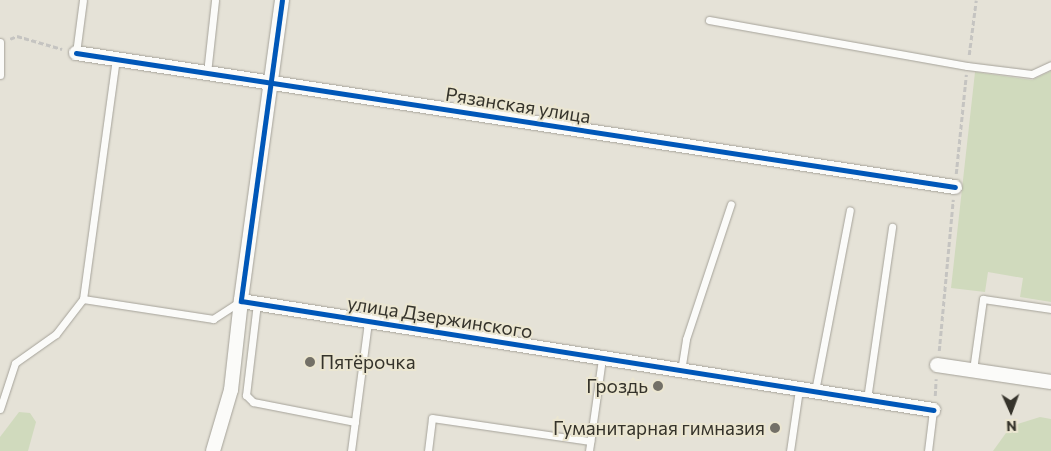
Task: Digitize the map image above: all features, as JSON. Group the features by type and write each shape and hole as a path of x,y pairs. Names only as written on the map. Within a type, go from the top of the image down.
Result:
{"street":[{"path":"214,451 231,390 241,301 282,0"},
{"name":"Рязанская улица","path":"76,53 955,187"},
{"name":"улица Дзержинского","path":"241,301 933,410"},
{"path":"937,365 1051,382"}],"lane":[{"path":"76,53 83,0"},
{"path":"206,73 215,0"},
{"path":"709,20 967,66 1032,74 1051,65"},
{"path":"0,43 0,76"},
{"path":"0,409 15,363 56,334 83,299 116,60"},
{"path":"681,371 686,339 731,204"},
{"path":"815,391 850,210"},
{"path":"867,399 892,227"},
{"path":"83,299 213,319 241,301"},
{"path":"972,370 983,299 1051,309"},
{"path":"257,303 246,395 253,402 355,422"},
{"path":"351,451 368,320"},
{"path":"589,451 602,358"},
{"path":"790,451 799,389"},
{"path":"928,451 933,410"},
{"path":"428,451 432,418 590,441"}],"path":[{"path":"933,410 967,66 976,0"},
{"path":"0,43 18,36 76,53"}],"green space":[{"path":"1051,71 1051,302 1020,297 1023,278 988,272 985,292 951,288 975,72 1032,80"},
{"path":"19,412 30,413 36,422 28,451 0,451 0,437"},
{"path":"1040,417 1051,419 1051,451 993,451 1011,426"}],"cycle path":[{"path":"282,0 241,301 933,410"},
{"path":"76,53 955,187"}],"place":[{"name":"Пятёрочка","path":"310,362"},
{"name":"Гроздь","path":"658,386"},
{"name":"Гуманитарная гимназия","path":"775,428"}]}
